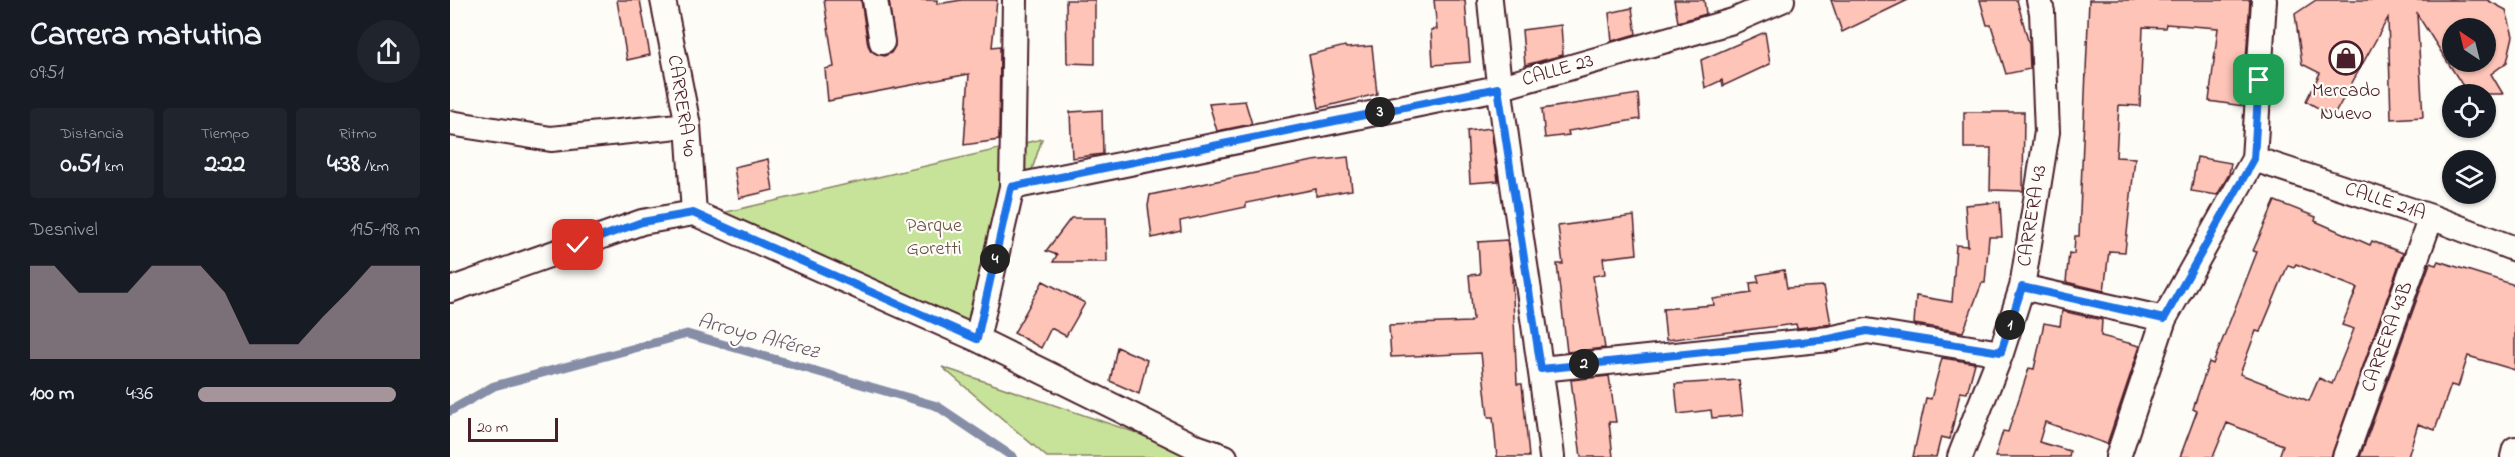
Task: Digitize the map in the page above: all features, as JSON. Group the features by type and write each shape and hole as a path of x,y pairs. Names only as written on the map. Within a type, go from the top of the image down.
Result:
{"street":[{"name":"CARRERA 40","path":"663,0 688,124 693,213"},
{"path":"875,0 882,42"},
{"path":"977,339 1011,187 1015,0"},
{"path":"1490,0 1498,88 1541,369 1552,457"},
{"name":"CALLE 23","path":"1011,187 1498,88 1733,21 1782,0"},
{"name":"CARRERA 43","path":"1960,457 2001,352 2022,287 2047,132 2042,12 2039,0"},
{"path":"2118,457 2164,319 2254,159 2264,0"},
{"path":"450,123 551,139 688,124"},
{"name":"CALLE 21A","path":"2254,159 2431,217 2515,249"},
{"path":"450,290 642,222 693,213 977,339 1200,452 1225,457"},
{"name":"CARRERA 43B","path":"2345,457 2431,217"},
{"path":"2022,287 2164,319"},
{"path":"1541,369 1829,339 1867,331 2001,352"},
{"path":"2513,457 2515,449"}],"green space":[{"name":"Parque Goretti","path":"1042,139 977,338 718,214"},
{"path":"942,367 1190,451 1190,457 1047,457"}],"building":[{"path":"617,0 640,0 650,55 627,60"},
{"path":"824,0 861,0 868,45 871,51 884,56 891,53 895,46 889,0 937,0 937,4 962,0 997,0 992,47 1000,46 999,140 964,145 969,74 828,101 825,69 834,67"},
{"path":"1066,0 1095,0 1095,64 1067,63"},
{"path":"1434,0 1465,0 1470,62 1433,65 1431,30 1437,29"},
{"path":"1674,0 1704,0 1706,14 1678,22"},
{"path":"1831,0 1908,0 1842,32"},
{"path":"1980,0 2017,0 2029,44 2030,69 2006,74 1991,25 1987,25"},
{"path":"2089,0 2250,0 2243,106 2209,101 2218,28 2166,24 2165,28 2143,27 2140,106 2119,105 2116,157 2135,158 2125,252 2109,251 2104,291 2066,282 2069,253 2074,254 2075,236 2079,236"},
{"name":"Mercado Nuevo","path":"2316,0 2487,0 2506,10 2513,36 2507,62 2496,70 2496,18 2442,18 2442,53 2417,14 2423,117 2391,119 2388,18 2333,117 2306,101 2320,73 2302,64 2295,14"},
{"path":"1632,8 1636,34 1612,41 1609,13"},
{"path":"1561,25 1563,55 1525,65 1522,30"},
{"path":"1765,32 1770,64 1723,86 1722,80 1705,88 1701,60"},
{"path":"1345,46 1346,48 1372,46 1377,94 1319,108 1309,55"},
{"name":"Mercado Nuevo","path":"2454,72 2494,72 2491,74 2503,94 2496,94 2496,84 2462,84"},
{"path":"1638,94 1640,119 1568,131 1569,135 1545,138 1542,109"},
{"path":"1245,101 1252,124 1217,131 1209,104"},
{"path":"1102,110 1103,154 1072,158 1070,112"},
{"path":"1964,112 2024,112 2023,191 1990,190 1991,148 1964,148"},
{"path":"1491,128 1498,181 1470,183 1467,131"},
{"path":"1348,157 1352,190 1316,196 1316,189 1246,203 1246,207 1180,221 1181,231 1152,238 1148,206 1150,195 1313,161"},
{"path":"2197,157 2231,163 2229,174 2217,195 2191,191"},
{"path":"768,159 773,190 739,198 734,167"},
{"path":"2275,201 2316,217 2315,221 2370,245 2372,241 2403,253 2331,457 2279,457 2283,445 2227,423 2213,457 2180,457 2197,411 2193,409 2209,362 2213,364 2257,252 2253,251","holes":["2296,264 2357,288 2342,325 2354,329 2332,384 2319,378 2309,401 2240,374 2256,331 2260,332 2288,265 2294,267"]},
{"path":"2000,202 2002,237 1989,237 1985,283 1982,283 1963,332 1914,324 1916,296 1952,302 1956,245 1968,246 1965,205"},
{"path":"1634,216 1637,254 1603,258 1605,274 1593,276 1605,348 1567,352 1557,264 1563,264 1558,226"},
{"path":"1071,218 1106,218 1107,262 1053,262 1057,255 1046,251"},
{"path":"1507,240 1512,277 1517,384 1522,384 1529,457 1497,457 1493,417 1488,417 1481,353 1391,357 1389,325 1470,322 1473,319 1469,275 1480,274 1478,242"},
{"path":"2438,261 2515,285 2515,370 2468,356 2458,387 2451,385 2435,430 2418,424 2408,457 2360,457 2430,263 2436,265"},
{"path":"1784,270 1787,288 1824,286 1831,324 1797,328 1796,324 1666,340 1663,309 1714,305 1713,299 1751,293 1750,283 1759,282 1757,275"},
{"path":"1043,281 1085,303 1066,336 1051,328 1041,348 1014,333"},
{"path":"2062,311 2102,320 2101,336 2140,346 2107,444 2045,422 2039,442 2070,451 2069,457 1995,457 2003,431 2008,432 2029,368 2034,369 2044,323 2060,326"},
{"path":"1117,347 1147,360 1139,394 1110,381"},
{"path":"1942,358 1975,363 1967,393 1960,392 1950,439 1941,437 1936,457 1913,457 1926,398 1931,399"},
{"path":"1609,376 1616,422 1609,422 1613,457 1581,457 1571,380"},
{"path":"1739,380 1743,415 1712,418 1711,410 1678,414 1675,384"}],"waterway":[{"name":"Arroyo Alférez","path":"450,411 494,386 687,334 937,406 1013,457"}],"place":[{"name":"Mercado Nuevo","path":"2346,58"}],"route":[{"path":"578,245 642,222 693,213 977,339 1011,187 1498,88 1541,369 1829,339 1867,331 2001,352 2022,287 2164,319 2254,159 2259,80"}]}
